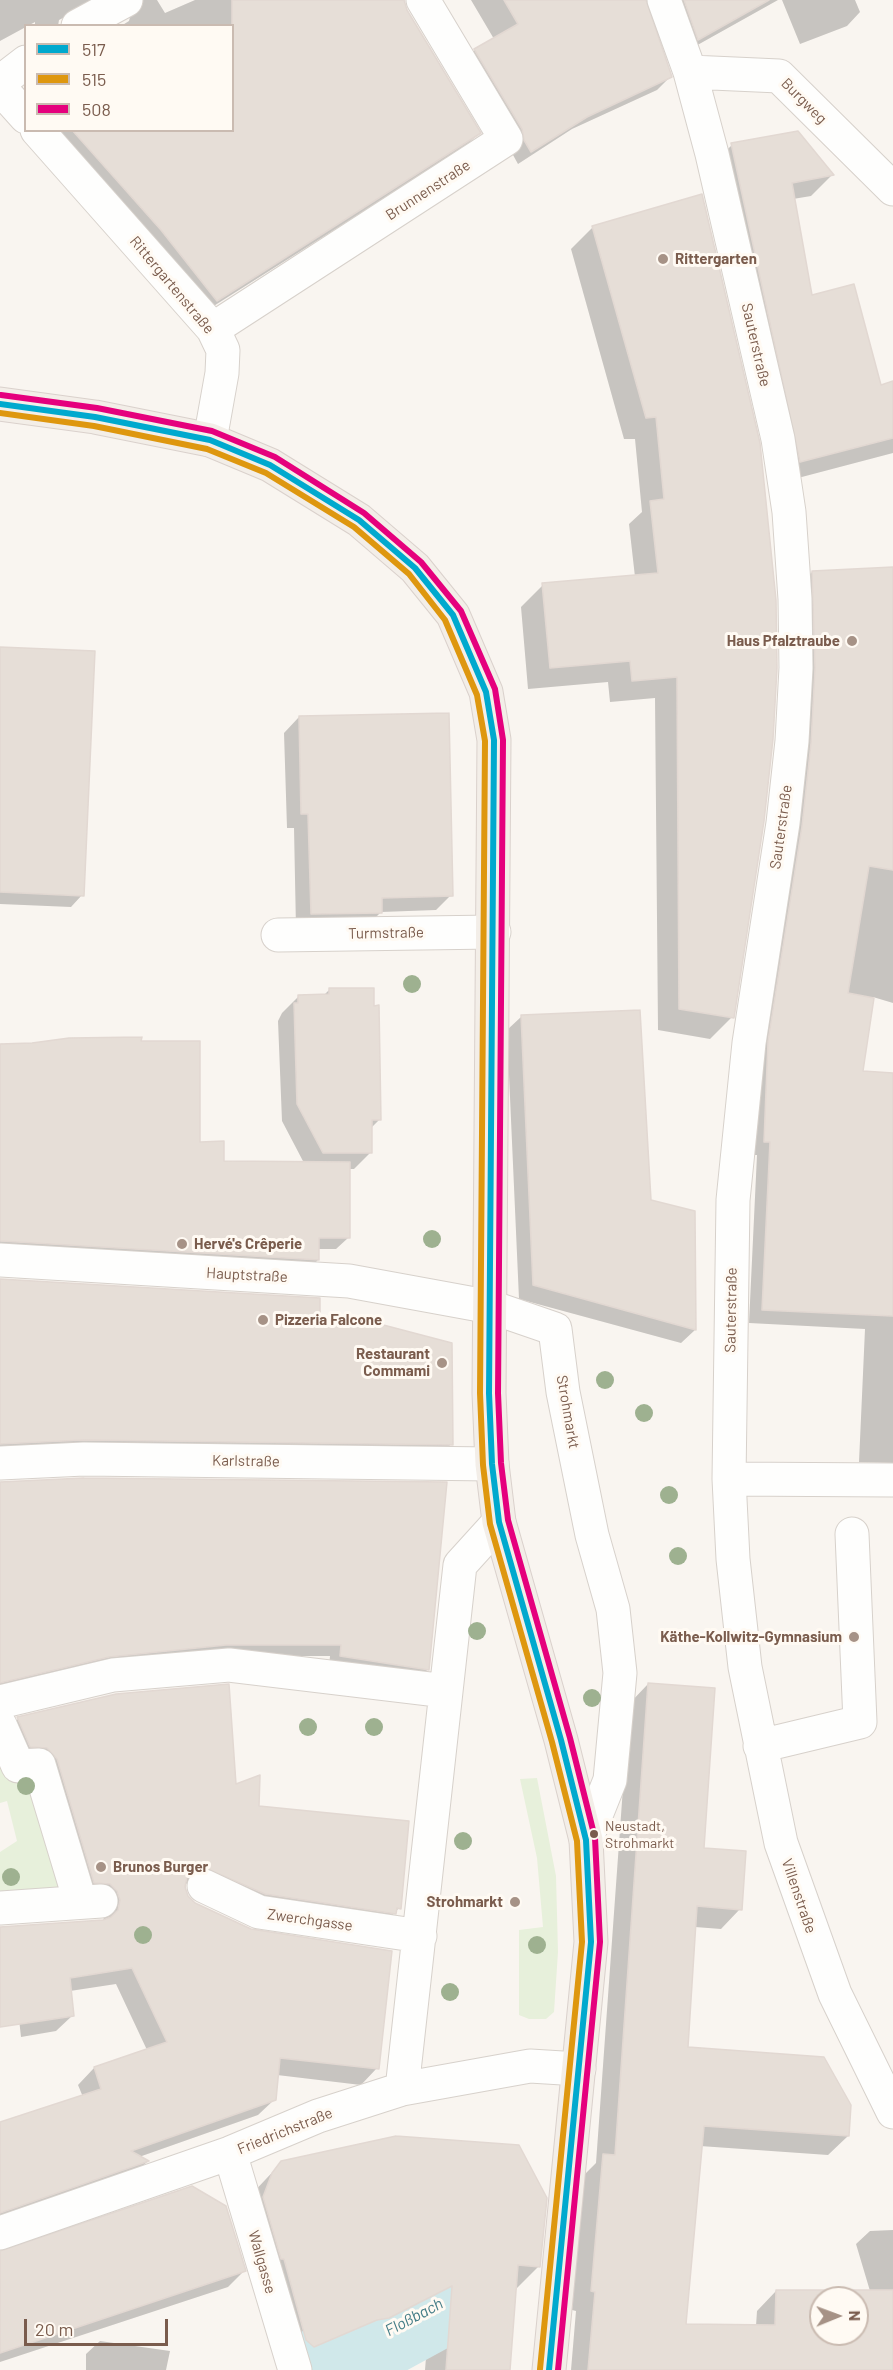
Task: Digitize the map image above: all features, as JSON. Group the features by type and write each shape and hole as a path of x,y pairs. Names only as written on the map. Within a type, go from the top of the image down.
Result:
{"main road":[{"path":"0,404 95,417 210,440 270,465 359,520 415,568 453,615 486,692 494,740 491,1307"},
{"name":"Strohmarkt","path":"491,1307 492,1464 499,1522 561,1740 586,1840 591,1942 549,2370"}],"street":[{"path":"82,24 126,0"},
{"name":"Brunnenstraße","path":"213,329 506,139 423,0"},
{"name":"Sauterstraße","path":"664,0 690,72 778,439 789,512 795,599 796,668 792,741 783,823 749,1043 733,1200 729,1479 733,1558 745,1667"},
{"path":"0,82 24,64"},
{"name":"Burgweg","path":"690,72 779,76 893,189"},
{"path":"0,88 24,115"},
{"name":"Rittergartenstraße","path":"39,132 213,329 222,350 222,374 210,440"},
{"name":"Turmstraße","path":"279,935 494,932"},
{"name":"Hauptstraße","path":"0,1260 349,1281 491,1307"},
{"name":"Strohmarkt","path":"491,1307 555,1329 563,1392 592,1535 613,1609 620,1673 610,1780 586,1840"},
{"name":"Karlstraße","path":"0,1463 84,1459 492,1464"},
{"path":"729,1479 893,1480"},
{"path":"402,2089 460,1565 499,1522"},
{"path":"760,1746 860,1722 852,1534"},
{"path":"0,1702 113,1675 229,1665 446,1691"},
{"name":"Villenstraße","path":"745,1667 781,1843 809,1927 835,1994 893,2112"},
{"path":"0,1725 18,1766 39,1765 91,1901 0,1908"},
{"name":"Zwerchgasse","path":"204,1887 259,1912 420,1936"},
{"name":"Friedrichstraße","path":"0,2233 230,2153 318,2116 402,2089 530,2066 579,2069"},
{"name":"Wallgasse","path":"230,2153 287,2366"}],"green space":[{"path":"0,1739 34,1770 72,1897 0,1904 0,1852 17,1841 7,1801 0,1803"},
{"path":"537,1778 556,1876 558,1952 554,2012 546,2019 529,2019 519,2015 519,1930 543,1927 537,1858 520,1779"}],"building":[{"path":"232,0 404,0 407,10 481,133 217,301 161,230 74,132 234,132 234,24 232,24"},
{"path":"504,0 646,0 672,77 587,117 531,152 524,140 522,129 474,49 518,24"},
{"path":"684,0 769,0 698,40"},
{"path":"798,131 834,175 792,183 812,295 854,284 881,385 893,381 893,438 800,462 731,143"},
{"path":"702,194 760,443 776,600 777,668 773,739 764,821 734,1018 679,1009 677,677 632,681 630,661 550,668 542,583 658,573 650,501 664,499 656,417 646,418 592,226"},
{"path":"893,567 893,870 869,866 848,993 874,998 863,1071 893,1073 893,1316 762,1310 770,1142 764,1142 768,1041 802,826 811,743 815,668 812,571"},
{"path":"0,647 95,651 84,896 0,892"},
{"path":"449,713 453,896 382,898 382,913 311,914 308,814 301,814 299,716"},
{"path":"329,988 374,988 374,1006 379,1005 381,1120 372,1120 372,1153 323,1153 297,1104 294,1003 298,1003 298,995 329,994"},
{"path":"640,1010 651,1200 695,1211 696,1330 533,1285 521,1015"},
{"path":"142,1037 141,1041 200,1041 200,1142 224,1141 224,1161 350,1162 350,1238 319,1238 319,1260 0,1241 0,1044 69,1038"},
{"path":"0,1279 320,1298 320,1316 372,1322 452,1343 453,1445 84,1440 0,1444"},
{"path":"84,1478 447,1482 429,1670 340,1656 341,1645 226,1645 109,1657 0,1683 0,1482"},
{"path":"648,1683 715,1688 704,1848 746,1851 742,1910 697,1906 688,2047 824,2057 851,2105 849,2136 704,2126 686,2324 775,2325 776,2290 809,2290 809,2346 869,2346 869,2290 893,2290 893,2370 588,2370 595,2292 591,2291 603,2154 615,2155"},
{"path":"229,1684 236,1784 260,1775 259,1806 409,1821 401,1909 397,1908 396,1914 265,1894 203,1867 193,1871 187,1877 185,1887 188,1896 195,1903 251,1929 392,1951 379,2069 280,2058 276,2100 131,2151 149,2161 0,2213 0,2122 101,2089 94,2067 167,2042 132,1968 70,1978 74,2016 0,2027 0,1927 103,1920 111,1917 118,1910 120,1900 117,1891 110,1884 94,1883 57,1759 47,1748 30,1747 17,1717 116,1694"},
{"path":"396,2136 519,2145 547,2198 540,2267 518,2265 510,2370 446,2370 452,2286 389,2318 377,2320 314,2347 306,2340 284,2259 281,2259 263,2197 272,2173 281,2161"},
{"path":"192,2186 226,2206 246,2271 0,2353 0,2251"}],"waterway":[{"name":"Floßbach","path":"335,2360 467,2288 475,2259"},
{"path":"381,2335 384,2321"}],"transit line":[{"name":"508","path":"1,395 97,408 212,431 275,457 364,513 421,562 461,611 495,689 503,740 498,1393 501,1463 508,1520 570,1738 595,1838 600,1942 558,2370"},
{"name":"517","path":"0,404 95,417 210,440 270,465 359,520 415,568 453,615 486,692 494,740 489,1393 492,1464 499,1522 561,1740 586,1840 591,1942 549,2370"},
{"name":"515","path":"0,413 94,426 207,449 266,473 354,527 409,574 445,620 477,695 485,741 480,1393 483,1465 490,1524 552,1742 577,1841 582,1942 540,2369"}],"place":[{"name":"Rittergarten","path":"663,259"},
{"name":"Haus Pfalztraube","path":"852,641"},
{"name":"Hervé's Crêperie","path":"182,1244"},
{"name":"Pizzeria Falcone","path":"263,1320"},
{"name":"Restaurant Commami","path":"442,1363"},
{"name":"Käthe-Kollwitz-Gymnasium","path":"854,1637"},
{"name":"Neustadt, Strohmarkt","path":"594,1834"},
{"name":"Brunos Burger","path":"101,1867"},
{"name":"Strohmarkt","path":"515,1902"}]}
